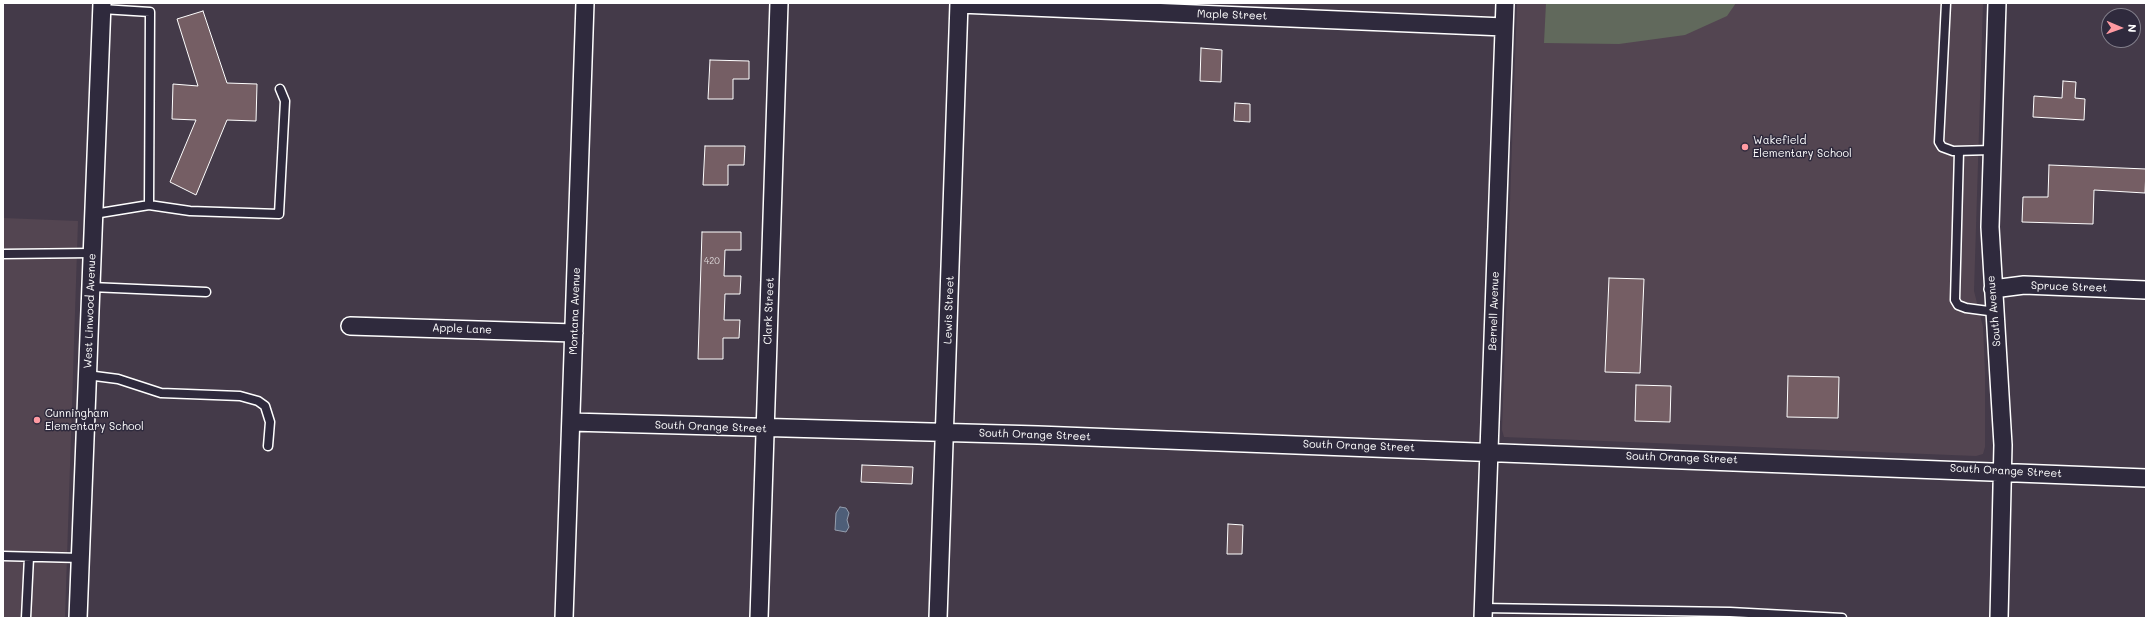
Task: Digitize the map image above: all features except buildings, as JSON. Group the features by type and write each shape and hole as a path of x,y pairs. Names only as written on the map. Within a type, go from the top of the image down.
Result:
{"street":[{"name":"Montana Avenue","path":"564,618 585,3"},
{"name":"Clark Street","path":"759,618 779,3"},
{"name":"Maple Street","path":"959,3 1504,27"},
{"name":"Lewis Street","path":"938,618 959,3"},
{"name":"Bernell Avenue","path":"1483,613 1505,3"},
{"name":"South Avenue","path":"1998,3 1990,227 1993,289 1996,312 2003,471 1999,618"},
{"name":"West Linwood Avenue","path":"78,618 102,6"},
{"name":"Spruce Street","path":"1993,289 2024,285 2146,290"},
{"name":"Apple Lane","path":"350,326 574,333"},
{"name":"South Orange Street","path":"571,422 944,432 1489,451 2146,478"}],"lane":[{"path":"1946,3 1939,142 1942,147 1959,151 1992,150"},
{"path":"102,6 150,12 149,205"},
{"path":"94,214 149,205 190,211 279,214 285,101 280,89"},
{"path":"1959,151 1955,300 1958,305 1966,308 1996,312"},
{"path":"3,254 92,253"},
{"path":"91,287 206,292"},
{"path":"87,375 118,380 161,393 240,396 258,401 265,406 270,422 268,446"},
{"path":"3,556 81,558"},
{"path":"26,618 28,557"},
{"path":"1483,613 1730,612 1842,618"}],"shaded area":[{"name":"Wakefield Elementary School","path":"1517,3 1983,3 1974,291 1983,327 1985,372 1985,447 1983,454 1976,456 1504,437 1502,430"},
{"name":"Cunningham Elementary School","path":"3,218 78,221 65,618 3,618"}],"green space":[{"path":"1546,3 1736,3 1727,16 1685,35 1619,44 1544,43"}],"water":[{"path":"840,507 846,508 849,513 847,520 849,527 846,532 835,530 836,513"}],"place":[{"name":"Wakefield Elementary School","path":"1745,147"},
{"name":"Cunningham Elementary School","path":"37,420"}]}
